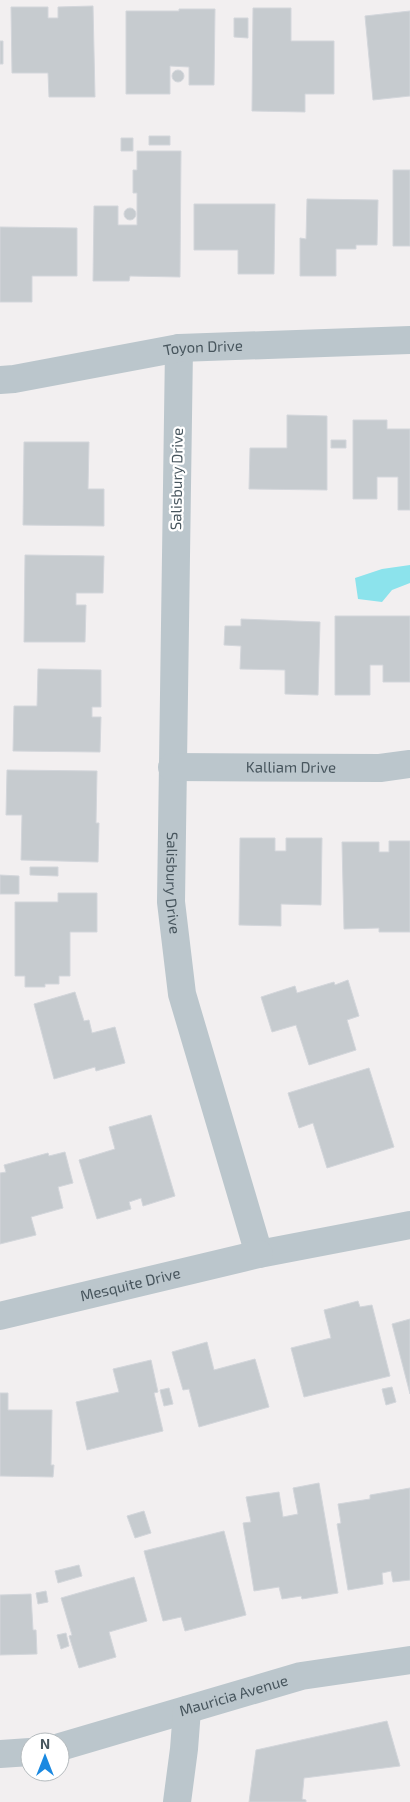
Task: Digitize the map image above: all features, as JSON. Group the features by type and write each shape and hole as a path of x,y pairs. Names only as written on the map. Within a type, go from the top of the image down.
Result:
{"street":[{"name":"Toyon Drive","path":"0,380 179,348 410,340"},
{"name":"Salisbury Drive","path":"179,348 171,902 182,994 259,1254"},
{"name":"Kalliam Drive","path":"172,767 380,768 410,764"},
{"path":"259,1254 410,1225"},
{"name":"Mesquite Drive","path":"0,1316 259,1254"},
{"name":"Mauricia Avenue","path":"70,1744 301,1676 410,1660"},
{"path":"177,1802 187,1710"},
{"path":"0,1754 20,1753"}],"water":[{"path":"410,565 410,583 392,590 382,602 358,599 355,578 382,569"}],"building":[{"path":"93,6 95,97 49,97 48,73 12,73 11,7 48,7 48,18 58,18 58,7"},
{"path":"253,8 291,8 291,41 334,41 334,94 305,94 305,112 252,111"},
{"path":"179,9 215,9 214,85 189,85 189,67 170,66 170,94 126,94 126,11 179,11"},
{"path":"410,11 410,96 373,100 365,16"},
{"path":"234,18 248,18 248,38 234,37"},
{"path":"0,41 3,41 3,64 0,64"},
{"path":"178,70 184,76 178,82 172,76"},
{"path":"149,136 170,136 170,145 149,145"},
{"path":"121,138 133,138 133,151 121,151"},
{"path":"137,151 181,151 180,277 130,276 129,281 93,281 94,206 118,206 118,225 137,225 137,193 133,193 133,170 137,170"},
{"path":"393,170 410,170 410,246 393,246"},
{"path":"307,199 378,200 377,245 356,245 356,249 336,249 336,276 300,276 300,238 306,239"},
{"path":"194,204 275,204 274,274 238,274 238,250 194,250"},
{"path":"130,208 136,214 130,220 124,214"},
{"path":"0,227 77,228 77,276 32,276 32,302 0,302"},
{"path":"287,415 327,416 327,490 249,489 250,448 287,448"},
{"path":"353,420 387,420 387,429 410,429 410,510 398,510 398,477 377,477 377,499 353,499"},
{"path":"331,440 346,440 346,448 331,448"},
{"path":"24,442 89,442 88,489 104,489 104,526 23,525"},
{"path":"25,555 104,556 103,593 76,593 76,605 86,605 85,642 24,642"},
{"path":"335,616 410,616 410,682 383,682 383,665 370,665 370,695 335,695"},
{"path":"241,619 320,622 318,695 285,694 285,670 240,669 241,646 224,645 225,626 241,626"},
{"path":"38,669 101,670 101,707 92,707 92,717 101,717 100,752 13,751 14,706 37,706"},
{"path":"7,770 97,771 96,823 99,823 98,862 21,860 22,815 6,815"},
{"path":"240,838 275,838 275,851 286,851 286,838 322,838 321,905 281,904 281,926 239,925"},
{"path":"389,841 410,841 410,932 379,932 379,928 344,929 342,842 379,842 379,852 389,852"},
{"path":"30,867 58,867 58,876 30,875"},
{"path":"0,875 19,876 19,894 0,894"},
{"path":"58,893 97,893 97,932 70,932 70,976 59,976 59,984 45,984 45,987 25,987 25,976 15,976 15,902 58,902"},
{"path":"348,980 359,1016 347,1020 356,1050 309,1065 296,1025 272,1032 261,997 295,986 297,993 334,982 335,985"},
{"path":"75,992 84,1021 89,1020 92,1033 115,1027 125,1063 96,1071 95,1067 54,1079 34,1004"},
{"path":"369,1068 394,1147 327,1168 313,1123 299,1128 288,1093"},
{"path":"151,1115 175,1196 143,1206 141,1198 129,1202 131,1209 97,1219 79,1160 115,1149 109,1127"},
{"path":"65,1152 73,1183 58,1187 63,1208 31,1217 36,1235 0,1244 0,1173 6,1172 4,1165 48,1153 49,1156"},
{"path":"358,1301 360,1307 372,1305 390,1376 304,1397 291,1348 331,1338 324,1310"},
{"path":"410,1319 410,1394 392,1324"},
{"path":"207,1342 214,1370 255,1359 269,1407 199,1427 189,1389 183,1390 172,1352"},
{"path":"151,1360 158,1392 154,1393 163,1431 87,1450 76,1402 119,1392 113,1369"},
{"path":"392,1387 396,1402 386,1405 382,1389"},
{"path":"169,1388 173,1404 164,1406 160,1390"},
{"path":"0,1393 8,1393 8,1410 52,1410 51,1465 54,1465 53,1477 0,1476"},
{"path":"319,1483 338,1593 302,1599 301,1596 282,1599 279,1587 254,1591 243,1523 251,1522 246,1497 279,1492 283,1517 298,1514 293,1488"},
{"path":"410,1488 410,1580 393,1582 391,1571 382,1573 383,1584 348,1590 337,1524 341,1523 338,1504 370,1499 370,1495"},
{"path":"144,1511 151,1533 135,1538 127,1516"},
{"path":"224,1531 246,1615 185,1631 181,1617 163,1621 144,1551"},
{"path":"79,1565 82,1576 58,1583 55,1571"},
{"path":"134,1577 147,1621 109,1632 116,1657 79,1668 69,1636 72,1635 61,1598"},
{"path":"46,1591 48,1602 38,1604 36,1593"},
{"path":"31,1594 33,1630 36,1630 37,1654 0,1655 0,1595"},
{"path":"66,1633 69,1646 61,1649 57,1635"},
{"path":"387,1721 400,1766 304,1778 302,1799 306,1800 306,1802 249,1802 256,1750"}]}
